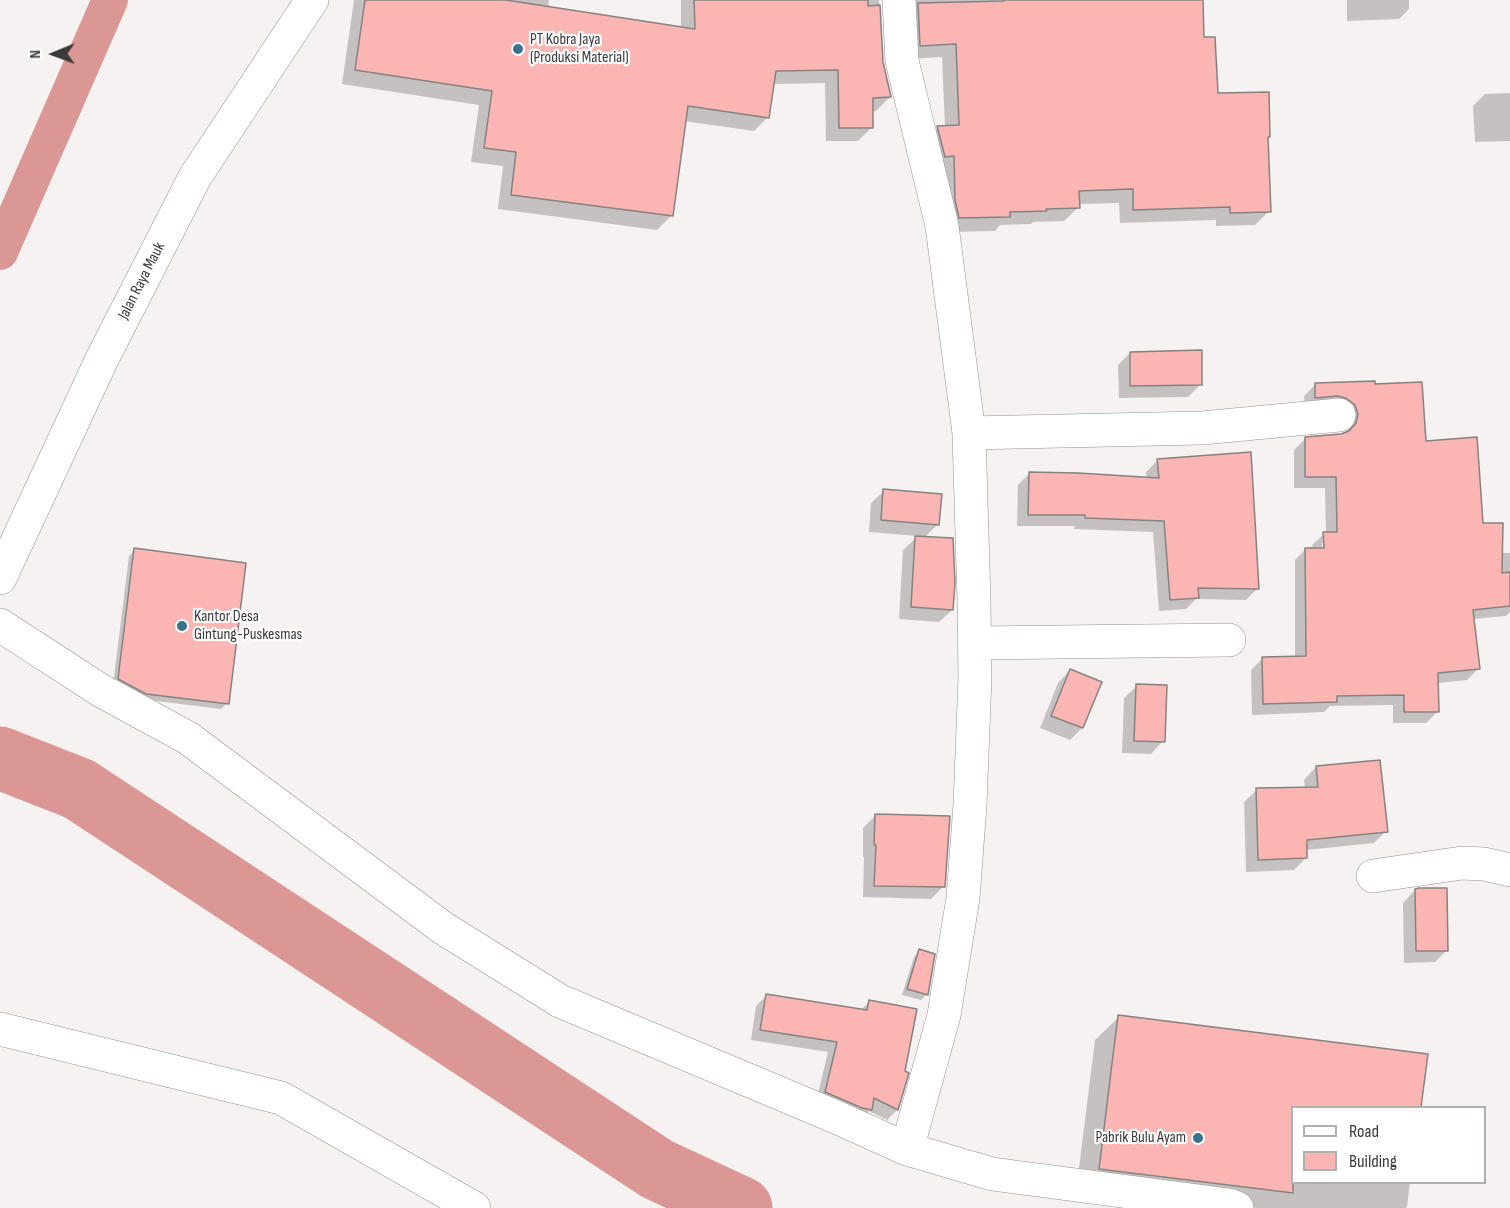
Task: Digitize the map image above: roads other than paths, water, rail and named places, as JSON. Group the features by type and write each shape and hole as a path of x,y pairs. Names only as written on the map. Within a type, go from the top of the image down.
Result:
{"street":[{"name":"Jalan Raya Mauk","path":"0,578 102,358 195,177 312,0"},
{"path":"899,0 902,61 942,226 969,433 975,643 970,805 963,898 944,1015 907,1149"},
{"path":"969,433 1202,428 1339,415"},
{"path":"0,625 100,690 188,738 443,928 560,1001 907,1149 992,1174 1229,1205 1237,1208"},
{"path":"975,643 1229,640"},
{"path":"1373,876 1462,863 1484,864 1510,870"},
{"path":"0,1029 281,1098 474,1208"}],"waterway":[{"path":"0,252 110,0"},
{"path":"0,758 79,789 657,1169 741,1208"}],"place":[{"name":"PT Kobra Jaya (Produksi Material)","path":"518,49"},
{"name":"Kantor Desa Gintung-Puskesmas","path":"182,626"},
{"name":"Pabrik Bulu Ayam","path":"1198,1138"}]}
